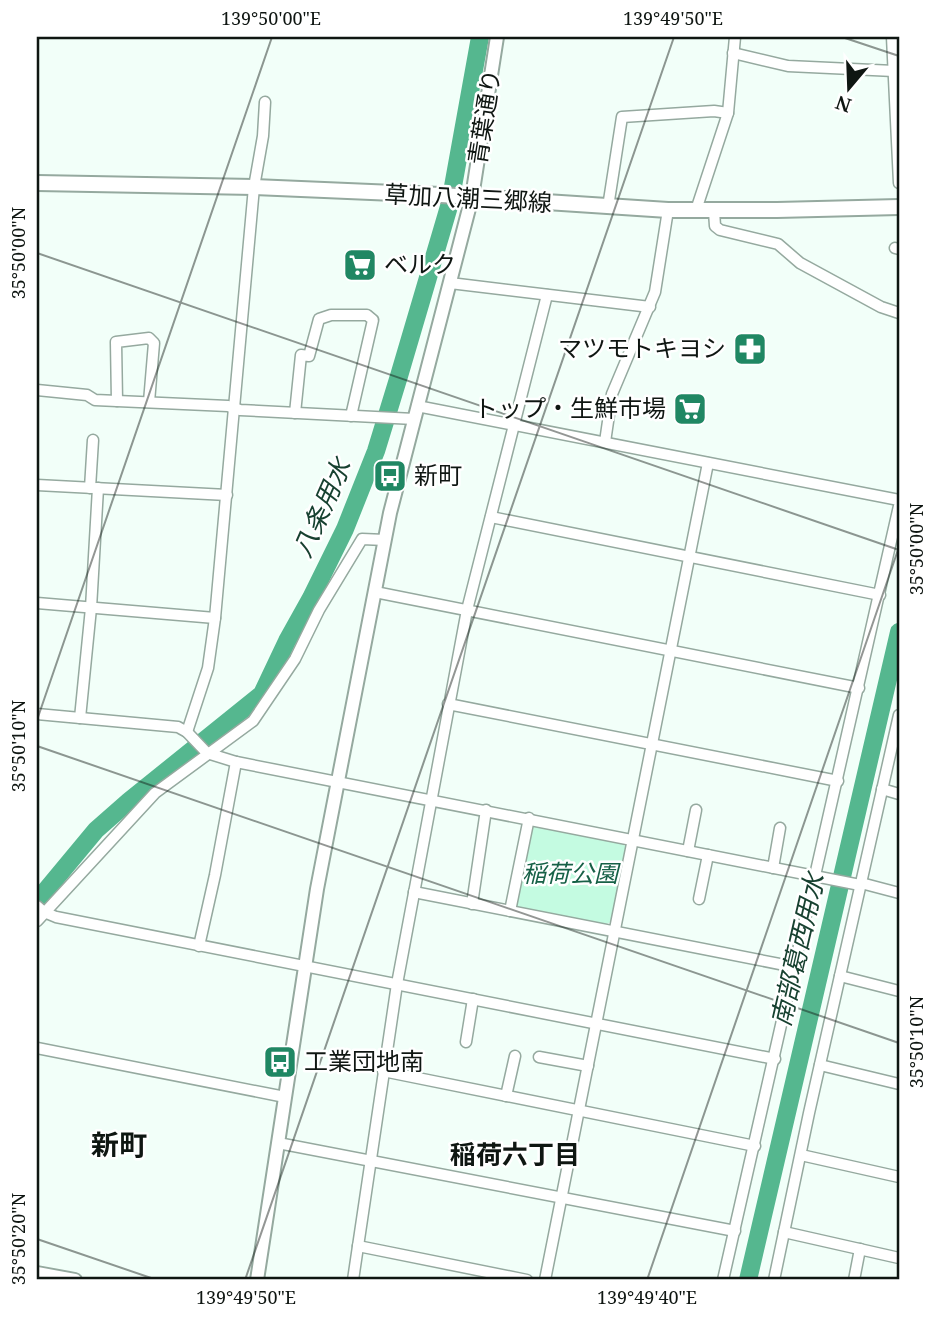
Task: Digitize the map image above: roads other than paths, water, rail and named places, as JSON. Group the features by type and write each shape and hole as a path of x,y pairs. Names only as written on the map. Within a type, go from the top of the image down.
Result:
{"main road":[{"name":"草加八潮三郷線","path":"37,183 254,187 472,197 668,210 899,207"}],"street":[{"name":"青葉通り","path":"257,1280 317,889 384,540 472,197 497,37"},
{"path":"696,210 728,113 735,37"},
{"path":"892,37 899,183"},
{"path":"733,53 788,66 894,71"},
{"path":"187,732 208,668 215,618 254,187 263,136 265,102"},
{"path":"608,207 622,117 714,111 728,113"},
{"path":"605,442 612,394 655,292 668,210"},
{"path":"714,211 715,226 720,230 778,244 800,263 881,307 899,313"},
{"path":"450,283 650,307"},
{"path":"353,1280 397,984 448,704 467,610 547,295"},
{"path":"295,413 301,355 309,356 318,319 331,315 368,315 373,320 351,416"},
{"path":"117,401 116,342 149,338 154,344 149,402"},
{"path":"37,390 87,395 95,400 414,419"},
{"path":"417,406 899,500"},
{"path":"80,718 91,608 93,440"},
{"path":"545,1280 708,463"},
{"path":"37,485 227,495"},
{"path":"723,1280 899,506"},
{"path":"491,517 880,595"},
{"path":"39,913 155,793 253,721 295,659 318,610 362,539 384,540"},
{"path":"375,592 859,688"},
{"path":"37,603 215,618"},
{"path":"448,704 838,781"},
{"path":"37,714 178,727 187,732 207,753 236,762 899,893"},
{"path":"774,1280 899,715"},
{"path":"199,946 236,762"},
{"path":"882,789 899,793"},
{"path":"472,904 486,810"},
{"path":"688,850 696,810"},
{"path":"510,911 528,818"},
{"path":"772,868 780,828"},
{"path":"699,899 708,855"},
{"path":"414,892 795,967"},
{"path":"39,913 775,1059"},
{"path":"840,976 899,991"},
{"path":"466,1042 473,999"},
{"path":"37,1048 285,1097"},
{"path":"506,1097 515,1056"},
{"path":"539,1057 588,1066"},
{"path":"820,1065 899,1084"},
{"path":"383,1071 755,1146"},
{"path":"278,1143 735,1231"},
{"path":"801,1155 899,1177"},
{"path":"784,1232 899,1258"},
{"path":"358,1246 527,1280"},
{"path":"854,1280 860,1249"},
{"path":"37,1273 75,1280"}],"waterway":[{"name":"八条用水","path":"37,901 96,830 262,694 345,529 376,451 450,203 480,37"},
{"name":"南部葛西用水","path":"748,1280 899,632"}],"place":[{"name":"ベルク","path":"360,265"},
{"name":"マツモトキヨシ","path":"750,349"},
{"name":"トップ・生鮮市場","path":"690,409"},
{"name":"新町","path":"390,476"},
{"name":"工業団地南","path":"280,1062"}],"district":[{"name":"新町","path":"119,1145"},
{"name":"稲荷六丁目","path":"515,1155"}],"park label":[{"name":"稲荷公園","path":"570,874"}]}
